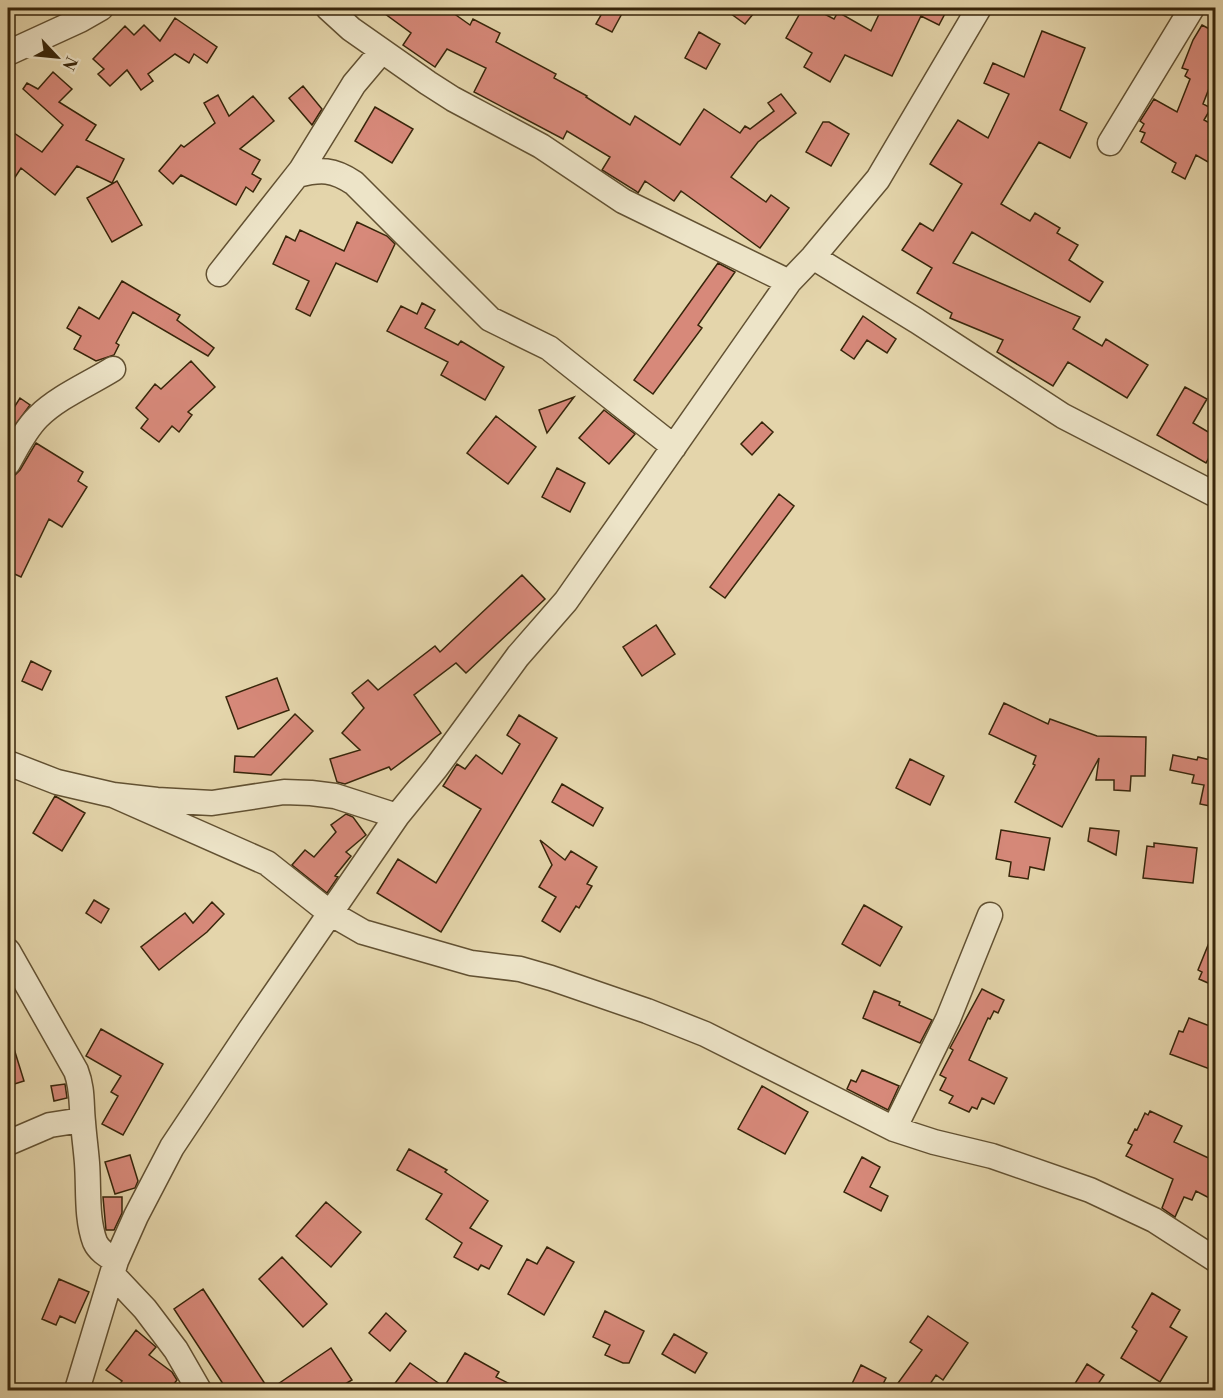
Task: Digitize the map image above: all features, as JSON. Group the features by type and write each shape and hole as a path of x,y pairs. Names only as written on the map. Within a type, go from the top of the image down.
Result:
{"street":[{"path":"8,53 101,8"},
{"path":"328,8 342,22 381,51 453,99 541,146 623,201 789,282"},
{"path":"77,1390 114,1268 136,1216 172,1147 397,816 436,768 518,656 566,601 789,282 813,257 878,179 979,8"},
{"path":"1110,143 1192,8"},
{"path":"219,274 297,175 354,84 381,51"},
{"path":"297,175 318,170 344,176 354,183 490,319 549,348 674,447"},
{"path":"813,257 917,321 1063,416 1215,495"},
{"path":"8,463 22,436 38,417 54,404 112,369"},
{"path":"8,763 57,782 113,795 212,803 284,792 311,793 355,801 397,816"},
{"path":"113,795 267,863 330,913 352,927 377,938 471,963 520,969 647,1011 705,1034 894,1129 934,1142 992,1156 1090,1190 1155,1220 1215,1260"},
{"path":"894,1129 948,1019 990,915"},
{"path":"8,951 76,1071 83,1092 82,1120 89,1211 96,1244 176,1350 199,1390"},
{"path":"8,1143 51,1125 82,1120"}],"building":[{"path":"377,8 446,8 470,25 473,19 500,33 496,42 556,74 554,78 587,96 630,125 635,116 680,145 704,109 740,133 745,126 750,129 774,111 768,103 781,94 796,113 758,142 731,177 766,202 771,195 789,208 760,248 681,191 674,201 645,181 638,193 602,170 610,157 567,131 563,139 474,92 486,68 447,49 435,67 403,45 411,33"},
{"path":"605,8 625,8 612,32 596,24"},
{"path":"723,8 758,8 745,24"},
{"path":"803,8 813,8 834,19 838,12 871,31 882,8 948,8 939,25 921,16 892,76 845,55 830,82 804,67 812,53 786,38"},
{"path":"175,18 217,47 207,63 194,54 189,63 175,54 148,74 153,81 141,90 127,70 110,86 98,74 104,69 93,59 125,26 134,35 144,25 160,41"},
{"path":"1202,25 1215,32 1215,73 1203,104 1211,108 1204,120 1215,126 1215,149 1208,162 1196,155 1185,179 1172,172 1176,163 1141,142 1145,133 1140,131 1144,124 1140,121 1154,99 1177,112 1190,79 1185,76 1188,70 1182,68 1193,40"},
{"path":"1042,31 1085,48 1060,110 1087,123 1070,158 1039,142 1001,204 1030,221 1035,213 1060,228 1057,233 1078,245 1069,260 1103,282 1090,302 972,232 953,263 1080,317 1073,329 1102,346 1106,339 1148,365 1127,398 1068,362 1053,386 997,352 1003,340 950,318 952,313 917,293 932,268 902,250 920,223 933,231 962,184 930,164 958,120 988,138 1009,94 984,83 993,63 1024,77"},
{"path":"699,32 720,44 706,69 685,58"},
{"path":"53,72 72,89 59,102 96,125 86,140 124,159 112,183 77,166 55,195 21,168 8,188 8,129 42,152 63,125 23,89 27,83 38,89"},
{"path":"303,86 322,109 312,125 289,98"},
{"path":"218,95 229,116 253,96 274,121 240,149 260,160 252,174 261,179 253,192 246,187 236,205 181,175 173,184 159,171 181,145 184,147 215,123 204,103"},
{"path":"375,107 413,129 392,163 355,141"},
{"path":"823,122 829,122 849,134 831,166 806,152"},
{"path":"117,181 142,225 112,242 87,198"},
{"path":"357,222 387,236 395,244 377,282 336,263 310,316 296,309 309,281 273,264 286,236 295,241 300,230 344,251"},
{"path":"718,263 735,272 698,325 702,328 653,394 634,380"},
{"path":"122,281 180,315 177,320 214,348 208,356 133,312 116,343 119,345 114,355 96,361 74,349 81,336 67,328 79,307 99,319"},
{"path":"422,303 435,310 425,328 458,345 461,341 504,367 485,400 441,375 448,362 387,331 401,306 417,314"},
{"path":"863,316 896,339 887,353 867,340 854,359 841,350"},
{"path":"191,361 215,387 188,412 192,415 179,432 172,426 159,442 141,428 148,419 136,408 155,384 161,389"},
{"path":"1185,387 1207,399 1193,423 1215,436 1215,446 1206,463 1157,435"},
{"path":"574,397 547,433 539,410"},
{"path":"20,398 30,405 8,435 8,417"},
{"path":"604,410 635,434 609,464 579,438"},
{"path":"496,416 536,447 508,484 467,453"},
{"path":"762,422 773,432 752,455 741,444"},
{"path":"36,443 83,472 78,481 87,487 62,527 49,519 21,577 8,571 8,477 20,470"},
{"path":"557,468 585,483 570,512 542,497"},
{"path":"779,494 794,506 725,598 710,587"},
{"path":"522,575 545,599 466,673 456,663 414,695 441,733 391,770 389,767 345,784 337,782 330,759 360,750 342,733 364,708 352,693 368,680 378,690 435,646 440,652"},
{"path":"656,625 675,654 642,676 623,647"},
{"path":"31,661 51,671 42,690 22,681"},
{"path":"277,678 289,710 238,729 226,697"},
{"path":"1004,703 1048,724 1050,719 1097,736 1146,737 1145,776 1131,776 1130,791 1114,790 1114,780 1096,780 1099,758 1062,827 1015,802 1035,765 1033,764 1036,756 989,734"},
{"path":"295,714 313,731 271,775 234,772 235,756 254,757"},
{"path":"519,715 557,738 441,932 377,893 398,859 436,883 481,809 443,786 457,764 465,769 476,755 502,774 520,744 507,735"},
{"path":"1173,755 1215,761 1215,807 1200,804 1204,785 1192,783 1194,775 1170,770"},
{"path":"910,759 944,776 930,805 896,788"},
{"path":"562,784 603,808 593,826 552,802"},
{"path":"55,796 85,813 62,851 33,833"},
{"path":"346,814 353,817 366,835 346,852 351,856 335,876 338,877 327,893 292,865 305,850 314,857 336,832 331,825"},
{"path":"1090,828 1119,831 1116,855 1088,841"},
{"path":"1001,830 1050,838 1044,870 1030,867 1028,879 1009,876 1011,862 996,859"},
{"path":"540,840 565,860 571,851 597,867 587,884 592,886 579,908 576,906 560,932 542,921 556,897 539,887 552,865"},
{"path":"1154,843 1197,848 1193,883 1143,878 1147,846 1154,847"},
{"path":"94,900 109,909 101,923 86,913"},
{"path":"212,902 224,914 207,932 159,970 141,947 185,913 193,923"},
{"path":"864,905 902,927 880,966 842,944"},
{"path":"1215,928 1215,986 1199,979 1202,972 1198,970"},
{"path":"982,989 1004,1000 998,1013 994,1011 990,1019 988,1018 969,1060 1007,1078 994,1104 982,1098 977,1109 972,1107 969,1112 949,1103 953,1096 940,1090 946,1078 940,1075 953,1050 950,1048"},
{"path":"874,991 932,1020 920,1043 863,1018"},
{"path":"1189,1018 1215,1028 1215,1071 1170,1054 1179,1031 1183,1032"},
{"path":"101,1029 163,1064 123,1135 102,1124 118,1096 111,1092 121,1076 86,1056"},
{"path":"11,1039 24,1081 8,1086 8,1040"},
{"path":"862,1070 899,1086 888,1110 847,1089 851,1080 856,1082"},
{"path":"65,1084 67,1098 54,1101 51,1086"},
{"path":"762,1086 808,1112 785,1154 738,1129"},
{"path":"1150,1111 1182,1126 1174,1142 1215,1161 1215,1201 1196,1191 1192,1200 1184,1197 1175,1217 1162,1208 1173,1179 1126,1156 1132,1145 1128,1143 1135,1129 1137,1130 1145,1113 1148,1115"},
{"path":"409,1149 447,1170 445,1172 488,1201 470,1228 502,1246 489,1269 481,1265 478,1270 454,1257 462,1243 426,1219 442,1194 397,1170"},
{"path":"130,1155 138,1181 135,1188 115,1194 105,1162"},
{"path":"862,1157 880,1167 870,1187 888,1196 881,1211 844,1192"},
{"path":"103,1197 122,1197 122,1213 114,1230 106,1230"},
{"path":"326,1202 361,1232 331,1267 296,1236"},
{"path":"547,1247 574,1262 544,1315 508,1294 527,1259 537,1264"},
{"path":"282,1257 327,1304 303,1327 259,1279"},
{"path":"59,1279 89,1292 75,1323 60,1316 56,1325 42,1319"},
{"path":"203,1289 269,1390 227,1390 174,1309"},
{"path":"1152,1293 1180,1310 1170,1327 1187,1337 1160,1382 1121,1358 1137,1331 1132,1327"},
{"path":"605,1311 644,1331 629,1363 623,1363 605,1355 610,1345 593,1337"},
{"path":"386,1313 406,1331 390,1351 369,1333"},
{"path":"928,1316 968,1343 943,1380 936,1375 926,1390 893,1390 922,1350 910,1342"},
{"path":"136,1330 156,1347 149,1355 172,1372 177,1380 169,1390 115,1390 122,1381 106,1370"},
{"path":"674,1334 707,1353 695,1373 662,1354"},
{"path":"331,1348 352,1380 335,1390 269,1390"},
{"path":"465,1353 499,1372 496,1377 522,1390 390,1390 410,1363 444,1387"},
{"path":"1087,1364 1104,1375 1094,1390 1071,1390"},
{"path":"861,1365 886,1378 880,1390 849,1390"}]}
